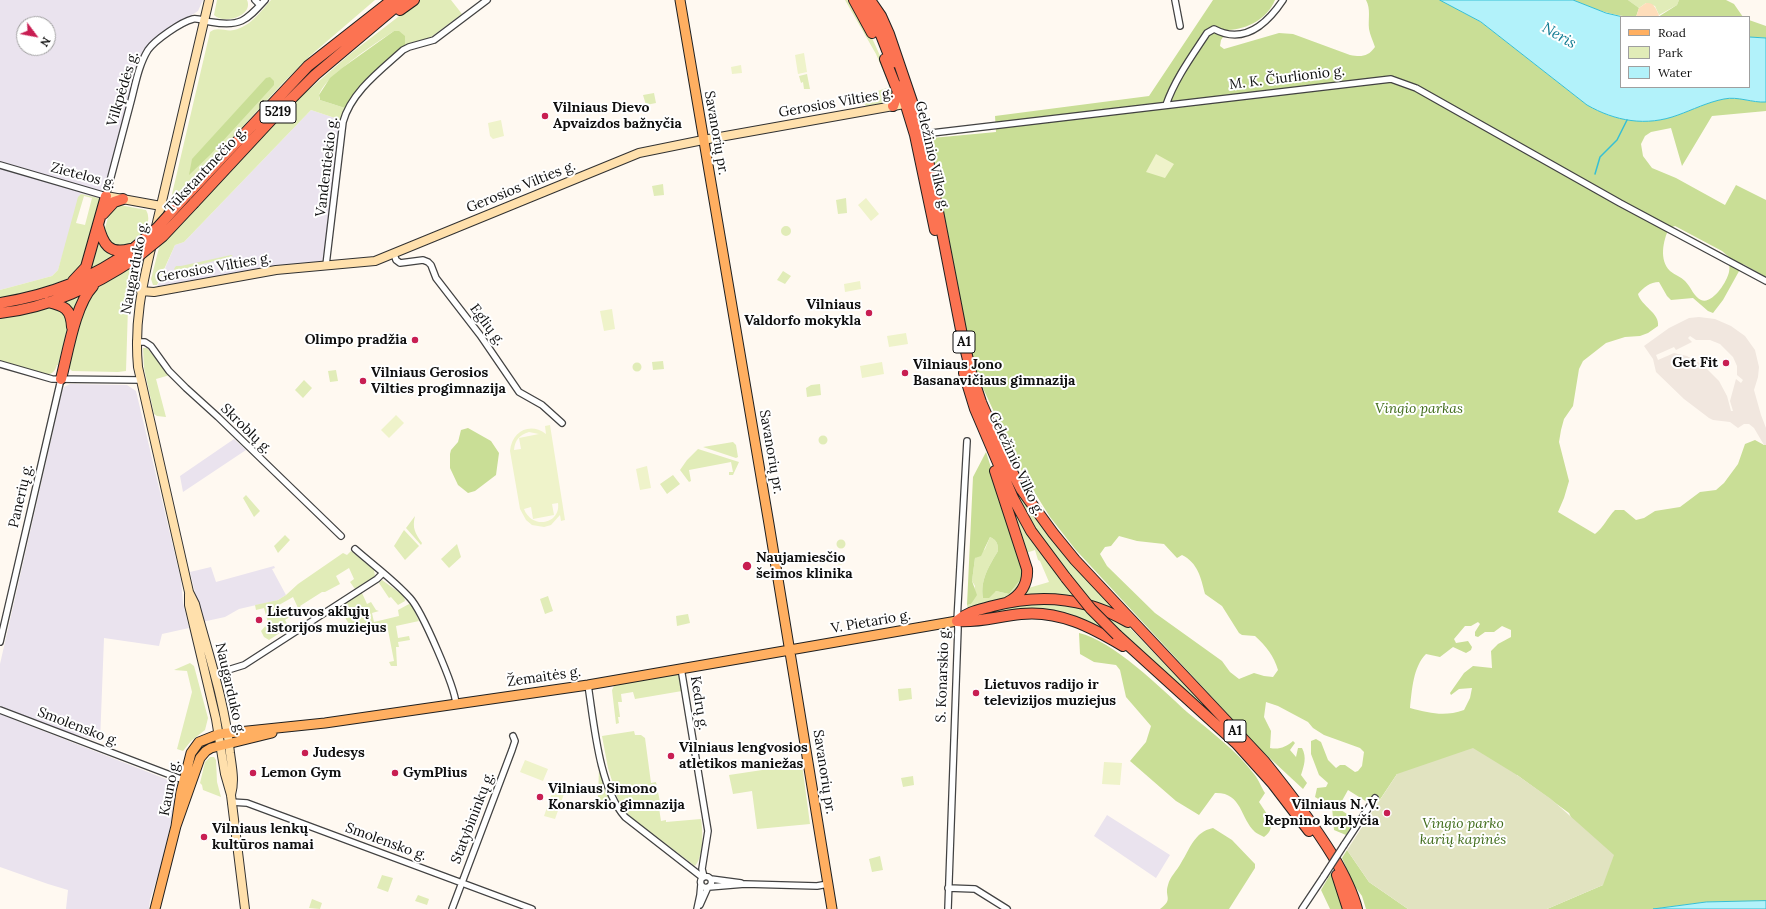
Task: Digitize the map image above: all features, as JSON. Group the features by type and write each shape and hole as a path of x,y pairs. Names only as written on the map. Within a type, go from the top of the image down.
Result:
{"highway":[{"path":"308,66 341,33 381,0"},
{"name":"Tūkstantmečio g.","path":"0,313 29,308 95,284 135,253 186,196 308,66 392,0"},
{"name":"Tūkstantmečio g.","path":"0,303 43,294 67,286 158,241 296,94 339,54 404,0"},
{"path":"369,29 414,0"},
{"path":"854,0 884,56 895,83"},
{"path":"858,0 876,16"},
{"name":"Geležinio Vilko g.","path":"862,0 876,16 891,40 909,103 964,373 975,409 1013,498 1031,530 1091,609 1140,657 1224,731 1284,797 1319,844 1333,867 1342,887 1348,909"},
{"name":"Geležinio Vilko g.","path":"870,0 890,58 909,103 925,133 965,350 971,372 993,432 1021,488 1053,533 1138,629 1264,761 1296,800 1324,840 1341,870 1357,909"},
{"path":"874,0 876,16"},
{"path":"890,58 898,96 893,106"},
{"path":"67,286 86,267 106,196"},
{"path":"123,199 114,202 99,221 102,239 111,249 135,253"},
{"path":"61,379 73,329 85,295 95,284"},
{"path":"48,302 67,310 72,318 73,329"},
{"path":"975,409 1027,569 1026,580 1022,589 1015,598 1008,602"},
{"path":"957,620 967,613 1008,602 1042,598 1077,602 1115,615 1138,629"},
{"path":"957,620 968,622 1033,613 1061,617 1088,626 1140,657"}],"main road":[{"path":"204,21 209,0"},
{"name":"Savanorių pr.","path":"680,0 832,909"},
{"name":"Naugarduko g.","path":"204,21 141,291 136,342 140,380 189,592 189,605 193,626 224,733"},
{"name":"Gerosios Vilties g.","path":"141,291 154,292 276,270 376,261 497,210 639,154 704,140 909,103"},
{"name":"Zietelos g.","path":"106,196 161,206"},
{"name":"Naugarduko g.","path":"189,592 195,604 215,674 225,744 234,785 231,799 245,909"},
{"name":"V. Pietario g.","path":"790,651 957,620"},
{"name":"Žemaitės g.","path":"224,733 301,726 588,685 681,668 790,651"},
{"name":"Žemaitės g.","path":"225,744 301,726"},
{"name":"Kauno g.","path":"155,909 188,781 194,747 203,740 224,733"},
{"name":"Kauno g.","path":"188,781 203,753 211,748 225,744"}],"street":[{"path":"254,0 260,5"},
{"name":"Vilkpėdės g.","path":"106,196 138,75 146,54 156,42 178,27 194,19 224,24 238,23 248,18 265,0"},
{"name":"Vandentiekio g.","path":"326,265 342,122 345,113 364,87 403,50 434,40 488,0"},
{"path":"1175,0 1180,26"},
{"path":"1166,105 1170,92 1207,33 1214,29 1220,33 1241,34 1264,23 1272,16 1283,0"},
{"name":"M. K. Čiurlionio g.","path":"925,133 1377,80 1395,80 1408,84 1423,92 1620,203 1766,281"},
{"name":"Zietelos g.","path":"0,165 106,196"},
{"name":"Eglių g.","path":"394,254 396,260 400,263 423,260 431,265 436,278 480,335 519,392 538,402 562,423"},
{"name":"Skroblų g.","path":"136,342 145,342 151,346 169,372 218,417 341,536"},
{"path":"0,364 46,378 140,380"},
{"name":"Panerių g.","path":"0,642 61,379"},
{"name":"S. Konarskio g.","path":"948,909 958,628 957,620 967,441"},
{"path":"355,549 408,595 415,605 452,687 456,704"},
{"path":"215,674 244,665 377,579 383,573"},
{"name":"Kedrų g.","path":"681,668 708,831 698,909"},
{"path":"588,685 597,744 606,778 618,809 702,880 704,887 745,884 817,886 828,884"},
{"name":"Smolensko g.","path":"0,710 188,781"},
{"name":"Statybininkų g.","path":"452,909 512,750 515,741 513,736"},
{"path":"1302,909 1375,798"},
{"name":"Smolensko g.","path":"231,799 247,803 532,909"},
{"path":"685,865 696,867 703,861 712,882 708,887 698,909"},
{"path":"702,880 710,878 745,884"},
{"path":"948,888 975,889 1007,909"}],"shaded area":[{"path":"0,0 203,0 198,11 154,40 141,57 101,199 81,194 58,270 52,276 0,290"},
{"path":"311,110 341,120 328,229 322,264 156,289 175,245 184,242"},
{"path":"1699,317 1715,319 1731,326 1745,336 1755,350 1759,367 1754,390 1766,428 1766,445 1764,445 1754,428 1749,424 1744,424 1738,428 1730,422 1713,420 1709,418 1684,399 1656,372 1653,359 1644,346 1669,328 1689,318","holes":["1690,336 1696,340 1710,340 1720,344 1733,357 1737,366 1737,375 1743,380 1741,383 1736,379 1730,401 1733,411 1731,411 1727,396 1719,381 1703,365 1687,356 1674,353 1658,360 1656,355 1674,347 1676,350 1692,342 1688,338"]},
{"path":"70,384 127,385 136,391 181,580 183,603 189,628 162,634 159,646 104,638 100,742 64,731 0,706 0,664 62,392 64,387"},
{"path":"234,439 246,450 183,492 180,476"},
{"path":"274,566 275,568 272,569 286,595 278,600 239,609 225,617 202,622 190,572 211,567 216,582"},
{"path":"0,714 176,783 178,787 177,797 160,869 150,900 149,909 66,909 68,890 0,867"},
{"path":"1107,815 1170,855 1156,878 1094,836"}],"green space":[{"path":"217,0 247,0 248,6 242,14 237,17 224,19 214,15"},
{"path":"271,0 375,0 311,55 281,85 169,207 210,32 216,29 234,30 240,28 255,18"},
{"path":"420,0 451,0 462,14 431,37 405,48 394,31 362,53 336,74 326,84 320,93 320,100 345,108 341,120 311,110 184,242 175,245 157,285 153,285 151,279 160,244 174,232 296,101 350,54"},
{"path":"845,0 851,0 872,38 896,91 893,102 868,107 863,103 862,98 865,95 890,87 876,54"},
{"name":"Vingio parkas","path":"1213,0 1275,0 1267,13 1256,22 1243,28 1228,30 1221,40 1220,46 1224,49 1279,33 1293,34 1350,55 1364,56 1370,53 1375,47 1369,29 1369,10 1366,0 1440,0 1481,22 1587,105 1609,115 1631,120 1654,121 1666,119 1718,100 1729,98 1766,102 1766,111 1712,116 1682,166 1671,128 1651,132 1645,136 1641,144 1643,156 1652,168 1676,178 1725,205 1736,185 1766,200 1766,277 1743,264 1723,300 1713,313 1708,311 1693,298 1671,300 1659,282 1647,285 1638,294 1656,317 1658,326 1648,333 1640,336 1625,337 1606,343 1583,361 1579,369 1573,406 1564,419 1559,442 1569,481 1558,512 1595,534 1615,510 1624,510 1636,520 1644,518 1655,511 1680,507 1700,492 1716,490 1724,483 1738,464 1745,444 1755,440 1766,445 1766,901 1706,902 1653,909 1547,909 1603,885 1569,813 1517,775 1397,774 1375,807 1348,790 1338,808 1356,820 1346,835 1334,830 1332,807 1315,797 1317,788 1326,787 1328,783 1319,775 1311,754 1311,741 1316,739 1321,742 1328,760 1336,768 1340,765 1345,765 1355,772 1362,766 1364,752 1360,748 1324,735 1313,728 1308,722 1278,706 1266,702 1264,717 1271,731 1270,748 1282,748 1293,741 1295,743 1290,750 1296,757 1298,748 1302,748 1304,752 1305,758 1301,775 1307,783 1303,789 1261,750 1075,549 1050,517 1023,474 974,369 930,140 932,138 996,132 995,116 1149,96","holes":["1675,226 1722,251 1729,257 1728,276 1722,287 1710,299 1705,301 1699,299 1682,278 1670,271 1664,261 1663,250 1665,239 1669,228","1119,536 1137,541 1164,544 1177,558 1182,555 1192,562 1198,572 1205,594 1222,606 1239,633 1242,635 1255,636 1269,652 1278,670 1273,677 1254,673 1239,679 1230,672 1222,661 1155,613 1107,566 1100,554 1105,547 1111,546","1478,622 1480,624 1475,632 1475,636 1478,637 1485,632 1494,632 1502,626 1511,630 1511,637 1498,644 1491,651 1492,668 1473,666 1464,673 1450,693 1451,695 1459,689 1472,688 1470,698 1464,710 1443,714 1410,708 1414,679 1418,665 1422,659 1426,654 1440,657 1453,647 1466,653 1471,650 1472,647 1468,641 1456,643 1454,639 1465,626 1471,626"]},
{"path":"1573,0 1628,0 1639,8 1636,16 1624,16 1603,12"},
{"path":"1628,0 1679,0 1677,5 1659,15 1655,6 1646,3 1639,8"},
{"path":"1679,0 1726,0 1734,4 1742,16 1660,16 1677,5"},
{"path":"1750,20 1766,26 1766,38 1750,37"},
{"path":"394,31 399,31 405,36 405,48 345,108 320,100 319,95 330,78"},
{"path":"804,53 807,72 798,74 795,55"},
{"path":"741,65 742,73 732,74 731,67"},
{"path":"807,74 810,89 804,89 803,82 801,83 799,76"},
{"path":"270,77 274,81 274,85 210,155 189,175 192,159 266,78"},
{"path":"654,93 656,103 646,105 643,95"},
{"path":"501,120 504,136 493,139 490,136 488,123"},
{"path":"1156,154 1174,164 1165,178 1146,172"},
{"path":"663,184 664,195 654,196 652,186"},
{"path":"81,194 99,198 100,201 83,264 75,276 43,288 0,298 0,290 52,276 58,270 78,197","holes":["84,196 92,198 85,225 76,223"]},
{"path":"846,198 847,213 838,214 836,200"},
{"path":"866,198 879,214 871,221 858,205"},
{"path":"120,205 146,210 148,214 148,221 139,236 129,243 119,246 110,243 104,231 110,211 113,207"},
{"path":"784,226 788,226 790,227 790,235 784,236 781,233 781,229"},
{"path":"98,236 120,254 87,272"},
{"path":"231,255 233,256 176,271 174,269 176,266"},
{"path":"138,263 128,307 126,371 72,371 70,369 70,364 84,303 93,291"},
{"path":"783,271 791,276 785,284 777,280"},
{"path":"860,281 861,289 845,292 844,284"},
{"path":"81,293 74,319 60,301"},
{"path":"50,307 64,311 68,325 58,365 54,371 45,375 0,361 0,318"},
{"path":"612,309 615,329 604,331 600,311"},
{"path":"906,333 908,344 889,347 887,336"},
{"path":"143,348 147,348 170,375 156,379 166,417 157,416 154,414 144,368"},
{"path":"663,361 664,369 653,370 652,362"},
{"path":"637,362 642,367 637,372 632,367"},
{"path":"882,362 884,374 862,378 860,366"},
{"path":"336,370 338,381 330,382 328,371"},
{"path":"304,380 312,388 303,398 295,390"},
{"path":"820,384 821,395 807,397 806,388 811,385"},
{"path":"396,415 404,423 389,438 381,430"},
{"path":"550,425 565,520 561,521 560,515 551,525 544,527 532,525 526,520 520,509 510,451 514,438 523,430 540,430 546,434 545,426","holes":["529,432 539,434 519,438 521,449 514,450 515,443 518,438","558,503 558,510 555,516 551,520 545,522 533,520 528,516 524,509 531,507 533,519 554,515 552,504"]},
{"path":"468,428 491,441 499,453 496,475 475,491 468,493 458,485 450,468 450,454 451,450 458,442 461,430"},
{"path":"823,435 828,440 823,445 818,440"},
{"path":"733,442 736,445 738,457 736,458 703,447"},
{"path":"698,449 739,462 733,475 729,475 729,472 733,472 731,462 689,470 691,481 689,482 680,470"},
{"path":"986,452 1023,567 1021,579 1009,594 996,591 989,598 983,598 982,591 984,579 998,551 997,542 990,537 981,556 975,558 972,581 977,595 971,604 967,605 973,477"},
{"path":"1000,456 1120,614 1091,602 1056,560 1024,513"},
{"path":"647,466 651,488 640,490 636,469"},
{"path":"673,475 680,484 667,494 660,484"},
{"path":"1007,493 1075,595 1074,596 1076,599 1048,594 1021,595 1025,589 1049,582 1040,561 1038,560 1035,550 1026,553"},
{"path":"246,495 260,511 254,517 243,498"},
{"path":"415,516 414,527 422,543 421,545 406,528"},
{"path":"404,530 419,546 405,560 394,546"},
{"path":"285,535 290,540 278,553 274,546"},
{"path":"990,537 997,542 998,551 984,579 982,591 983,598 996,591 1009,594 1021,579 1022,583 1011,596 968,609 967,605 971,604 975,586 972,581 975,558 985,549"},
{"path":"841,539 846,544 841,549 836,544"},
{"path":"457,544 461,557 449,568 441,559"},
{"path":"351,551 374,570 375,576 355,589 350,582 354,579 349,568 336,576 340,584 325,592 322,592 300,606 302,609 296,613 295,610 298,608 293,597 279,605 285,615 291,612 293,615 285,620 289,627 269,640 264,637 261,631 268,623 264,608 256,610 255,605 278,600 298,584 343,553 347,555"},
{"path":"838,556 842,556 844,560 842,564 838,564 836,562 836,558"},
{"path":"382,580 404,596 405,601 398,605 391,597 389,598 379,583"},
{"path":"362,593 367,604 371,602 376,610 379,611 372,613 374,622 399,616 398,610 411,604 419,621 396,626 398,638 409,636 410,640 398,642 399,647 396,647 397,666 391,666 389,662 394,661 388,630 355,634 340,609 341,606"},
{"path":"548,596 553,611 545,614 540,599"},
{"path":"1044,601 1083,607 1116,638 1096,626 1003,613 968,617 1010,605"},
{"path":"1100,612 1127,625 1231,733"},
{"path":"688,614 690,623 677,626 676,616"},
{"path":"1079,633 1092,637 1106,645 1136,666 1222,741 1247,765 1256,776 1265,793 1259,802 1268,815 1271,829 1264,837 1255,832 1250,826 1240,807 1231,797 1224,794 1215,793 1199,815 1176,801 1130,761 1146,742 1151,726 1126,697 1120,670 1116,665 1094,662 1080,654"},
{"path":"190,663 194,666 208,718 205,730 191,741 183,751 177,749 192,692 187,671 174,670"},
{"path":"676,674 680,676 682,691 635,699 633,692 621,694 622,702 618,702 620,717 618,717 619,723 616,724 612,690 614,686 642,679"},
{"path":"911,688 912,699 899,701 898,689"},
{"path":"634,731 635,735 641,735 645,738 651,783 656,782 661,807 659,808 661,821 666,820 666,822 701,819 701,850 698,862 695,866 628,815 619,803 608,768 602,736"},
{"name":"Vingio parko karių kapinės","path":"1473,748 1517,775 1551,799 1614,855 1603,885 1547,909 1408,909 1369,882 1347,850 1397,774"},
{"path":"210,757 214,757 216,760 217,782 221,797 203,790 200,783 205,762"},
{"path":"525,760 548,769 543,781 520,772"},
{"path":"1104,762 1122,763 1120,785 1102,784"},
{"path":"802,764 810,824 757,829 752,791 733,794 729,775"},
{"path":"599,768 601,768 609,795 608,804 605,808 601,806 598,798"},
{"path":"913,776 914,785 903,787 901,778"},
{"path":"554,787 565,791 555,819 544,816"},
{"path":"1213,828 1232,840 1255,864 1255,868 1229,909 1160,909 1167,903 1168,900 1167,889 1170,879 1193,842 1201,833"},
{"path":"1347,850 1369,882 1408,909 1366,909 1362,896 1354,885 1342,858"},
{"path":"880,856 883,870 872,872 869,859"},
{"path":"1331,873 1338,887 1343,909 1330,909 1321,890"},
{"path":"382,875 393,878 388,892 377,888"},
{"path":"418,895 429,899 427,905 415,901"},
{"path":"312,899 322,903 320,909 309,908"}],"sand":[{"path":"1646,3 1649,3 1654,6 1659,15 1636,16 1639,8"}],"water":[{"name":"Neris","path":"1440,0 1573,0 1606,13 1620,16 1620,88 1750,88 1750,37 1766,38 1766,102 1729,98 1706,104 1666,119 1654,121 1631,120 1609,115 1587,105 1481,22"},
{"path":"1766,901 1766,909 1653,909 1706,902"}],"waterway":[{"path":"1595,174 1600,157 1617,140 1627,120"}],"place":[{"name":"Vilniaus Dievo Apvaizdos bažnyčia","path":"545,116"},
{"name":"Vilniaus Valdorfo mokykla","path":"869,313"},
{"name":"Olimpo pradžia","path":"415,340"},
{"name":"Get Fit","path":"1726,363"},
{"name":"Vilniaus Jono Basanavičiaus gimnazija","path":"905,373"},
{"name":"Vilniaus Gerosios Vilties progimnazija","path":"363,381"},
{"name":"Naujamiesčio šeimos klinika","path":"747,566"},
{"name":"Lietuvos aklųjų istorijos muziejus","path":"259,620"},
{"name":"Lietuvos radijo ir televizijos muziejus","path":"976,693"},
{"name":"Judesys","path":"305,753"},
{"name":"Vilniaus lengvosios atletikos maniežas","path":"671,756"},
{"name":"Lemon Gym","path":"253,773"},
{"name":"GymPlius","path":"395,773"},
{"name":"Vilniaus Simono Konarskio gimnazija","path":"540,797"},
{"name":"Vilniaus N. V. Repnino koplyčia","path":"1387,813"},
{"name":"Vilniaus lenkų kultūros namai","path":"204,837"}]}
